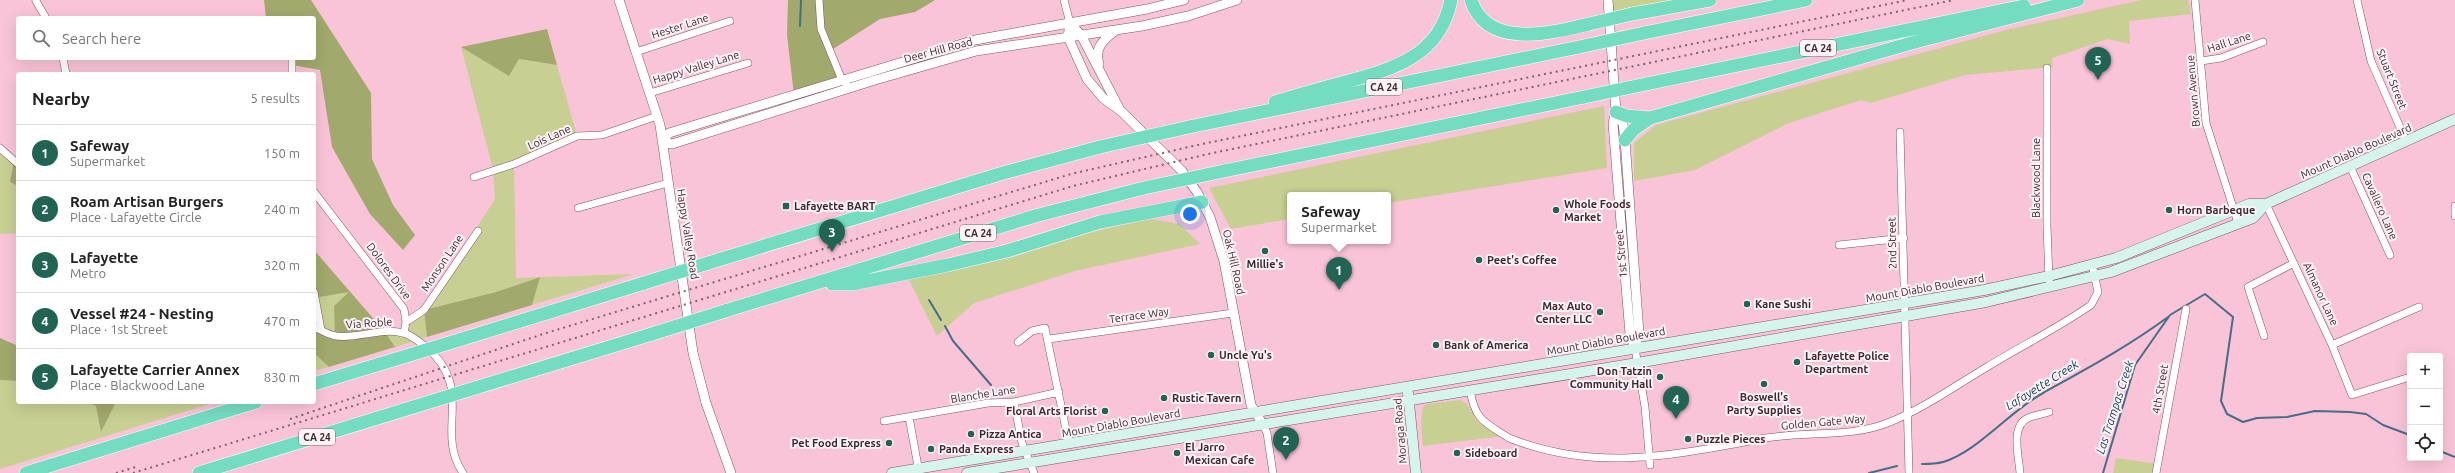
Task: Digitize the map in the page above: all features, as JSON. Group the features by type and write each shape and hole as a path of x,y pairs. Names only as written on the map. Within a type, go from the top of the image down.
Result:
{"highway":[{"path":"1189,127 1381,72 1403,63 1424,50 1437,34 1444,22 1451,0"},
{"path":"1471,0 1479,15 1487,23 1511,34 1539,33 1710,0"},
{"name":"CA 24","path":"316,383 1003,173 1100,147 1189,127 1806,0"},
{"name":"CA 24","path":"199,473 1035,216 1144,188 2052,0"},
{"path":"1625,140 1633,130 1650,118 1908,44 2078,0"},
{"path":"1616,112 1627,116 1650,118"},
{"path":"814,285 852,284 948,265 1007,251 1100,222 1202,202"},
{"path":"26,473 250,404"}],"main road":[{"name":"Mount Diablo Boulevard","path":"967,473 1262,423 1637,363 1904,315 1986,302 2050,288 2095,277 2164,253 2253,218 2266,204 2455,120"},
{"name":"Mount Diablo Boulevard","path":"892,473 919,471 958,462 1025,452 1904,303 2049,276 2116,258 2249,204 2266,204"},
{"name":"Moraga Road","path":"1408,387 1416,473"},
{"path":"930,473 954,468 958,462"}],"street":[{"name":"Happy Valley Road","path":"619,0 657,116 693,353 706,403 731,473"},
{"path":"819,0 821,29 842,80 851,88"},
{"name":"Oak Hill Road","path":"1064,0 1070,22 1068,37 1087,79 1104,99 1121,111 1177,166 1202,202 1220,246 1250,405 1262,423"},
{"name":"Deer Hill Road","path":"1184,0 1147,9 975,40 669,133 662,142 672,144 976,51 1116,30 1188,16 1227,2 1237,0"},
{"name":"Brown Avenue","path":"2195,0 2206,123 2238,223"},
{"name":"Stuart Street","path":"2357,0 2372,62 2406,141"},
{"path":"36,1 45,16"},
{"name":"1st Street","path":"1608,4 1616,112 1613,123 1630,334 1635,348 1645,407 1650,465"},
{"name":"Hester Lane","path":"636,52 730,21"},
{"name":"Oak Hill Road","path":"1070,22 1082,35 1104,81 1121,111"},
{"path":"1104,81 1096,55 1104,39 1116,30"},
{"name":"Hall Lane","path":"2201,61 2221,58 2263,42"},
{"path":"63,60 66,72"},
{"path":"292,60 292,72"},
{"name":"Happy Valley Lane","path":"650,93 748,63"},
{"name":"Blackwood Lane","path":"2047,68 2046,226 2050,288"},
{"name":"1st Street","path":"1616,112 1623,124 1625,140 1639,334 1635,348"},
{"name":"Lois Lane","path":"474,177 514,164 577,136 602,135 657,116"},
{"name":"2nd Street","path":"1900,132 1904,238 1906,414 1909,473"},
{"path":"0,148 16,162"},
{"name":"Cavallero Lane","path":"2350,166 2390,255"},
{"path":"578,208 668,183"},
{"name":"Dolores Drive","path":"316,195 404,309 406,322 404,333"},
{"name":"Almanor Lane","path":"2266,204 2332,345 2352,395 2407,378"},
{"path":"2455,206 2455,216"},
{"name":"Monson Lane","path":"406,322 424,310 478,231"},
{"path":"1840,245 1904,238"},
{"path":"1624,254 1628,261 1629,268 1634,273"},
{"path":"2264,336 2248,287 2294,263"},
{"name":"Golden Gate Way","path":"1642,466 1768,438 1870,429 1906,414 2091,305 2097,297 2092,264"},
{"path":"2332,345 2419,307"},
{"name":"4th Street","path":"2156,473 2186,309"},
{"name":"Terrace Way","path":"1048,339 1233,313"},
{"path":"316,316 317,328"},
{"name":"Via Roble","path":"317,328 335,336 385,332 404,333"},
{"path":"1018,342 1032,331 1045,328 1070,444"},
{"path":"404,333 417,340 438,357 446,372 453,394 452,443 456,461 463,473"},
{"path":"1470,390 1475,412 1483,421 1518,444 1545,458"},
{"name":"Blanche Lane","path":"884,421 988,403 1014,402 1059,392"},
{"path":"1014,402 1025,452 1034,473"},
{"path":"2020,473 2017,430 2022,422 2028,418 2050,412"},
{"path":"909,417 919,471"},
{"path":"1262,423 1267,432 1273,473"}],"green space":[{"path":"264,0 311,0 371,93 372,159 393,205 415,235 403,250 370,214 332,147 320,70 292,65 292,60 316,60 316,16 266,16"},
{"path":"788,0 935,0 915,12 880,19 830,51 842,80 794,95 787,35"},
{"path":"1610,0 1675,0 1609,14"},
{"path":"2141,0 2188,0 2191,14 2129,21 2130,44 2108,39 2052,58 2053,67 1965,75 1871,103 1861,100 1789,123 1695,170 1634,181 1634,143 1656,125 2006,30"},
{"path":"547,29 557,65 519,59 509,76 461,47"},
{"path":"461,47 509,76 519,59 557,65 577,136 514,164 516,278 538,277 496,292 424,310 495,199 493,169"},
{"path":"1604,106 1607,168 1391,203 1391,192 1287,192 1287,220 1231,229 1209,188"},
{"path":"0,148 14,161 10,182 16,185 16,233 0,234"},
{"path":"14,161 16,162 16,185 10,182"},
{"path":"1151,219 1179,224 1200,244 1075,271 974,303 937,336 908,278 1013,257 1095,231"},
{"path":"316,252 385,332 395,347 329,367 316,355 316,328 335,336 334,306 349,292 316,298"},
{"path":"634,274 532,305 539,277"},
{"path":"540,277 532,305 427,337 424,310 496,292"},
{"path":"350,291 335,336 316,328 316,298"},
{"path":"424,310 427,337 395,347 385,332 404,331 406,321"},
{"path":"0,338 16,345 16,381 0,380"},
{"path":"316,355 329,367 316,370"},
{"path":"0,380 16,381 16,404 91,404 96,406 101,432 115,404 210,404 0,469"},
{"path":"1460,400 1466,403 1478,422 1504,436 1423,446 1421,422 1423,407 1427,404"},
{"path":"91,404 115,404 101,432 96,406"},
{"path":"2116,458 2158,464 2156,473 2113,473"}],"waterway":[{"path":"800,26 801,0"},
{"name":"Las Trampas Creek","path":"2103,473 2135,365 2170,315 2205,294 2233,317 2221,401 2227,414 2243,422 2257,418 2287,417 2315,411 2350,412 2366,414 2383,425 2407,434"},
{"path":"929,300 941,320"},
{"name":"Lafayette Creek","path":"1922,464 1935,464 1943,462 1968,450 2018,410 2043,393 2123,347 2168,317"},
{"path":"945,326 953,341 991,385"},
{"name":"Las Trampas Creek","path":"2443,452 2455,457"},
{"name":"Lafayette Creek","path":"1869,473 1897,466"}],"railway":[{"path":"290,419 543,334 1071,174 1202,144 1908,0"},
{"path":"133,473 1073,186 1208,154 1954,0"},
{"path":"116,473 139,466"}],"place":[{"name":"Lafayette Carrier Annex","path":"2098,80"},
{"name":"Lafayette BART","path":"786,206"},
{"name":"Whole Foods Market","path":"1556,210"},
{"name":"Horn Barbeque","path":"2169,210"},
{"name":"Millie's","path":"1265,251"},
{"name":"Lafayette","path":"832,252"},
{"name":"Peet's Coffee","path":"1479,260"},
{"name":"Safeway","path":"1339,290"},
{"name":"Kane Sushi","path":"1747,304"},
{"name":"Max Auto Center LLC","path":"1600,312"},
{"name":"Bank of America","path":"1436,345"},
{"name":"Uncle Yu's","path":"1211,355"},
{"name":"Lafayette Police Department","path":"1797,362"},
{"name":"Don Tatzin Community Hall","path":"1660,377"},
{"name":"Boswell's Party Supplies","path":"1764,384"},
{"name":"Rustic Tavern","path":"1164,398"},
{"name":"Floral Arts Florist","path":"1105,411"},
{"name":"Vessel #24 - Nesting","path":"1676,419"},
{"name":"Pizza Antica","path":"971,434"},
{"name":"Puzzle Pieces","path":"1688,439"},
{"name":"Pet Food Express","path":"889,443"},
{"name":"Panda Express","path":"931,449"},
{"name":"El Jarro Mexican Cafe","path":"1177,453"},
{"name":"Sideboard","path":"1457,453"},
{"name":"Roam Artisan Burgers","path":"1286,460"}]}
